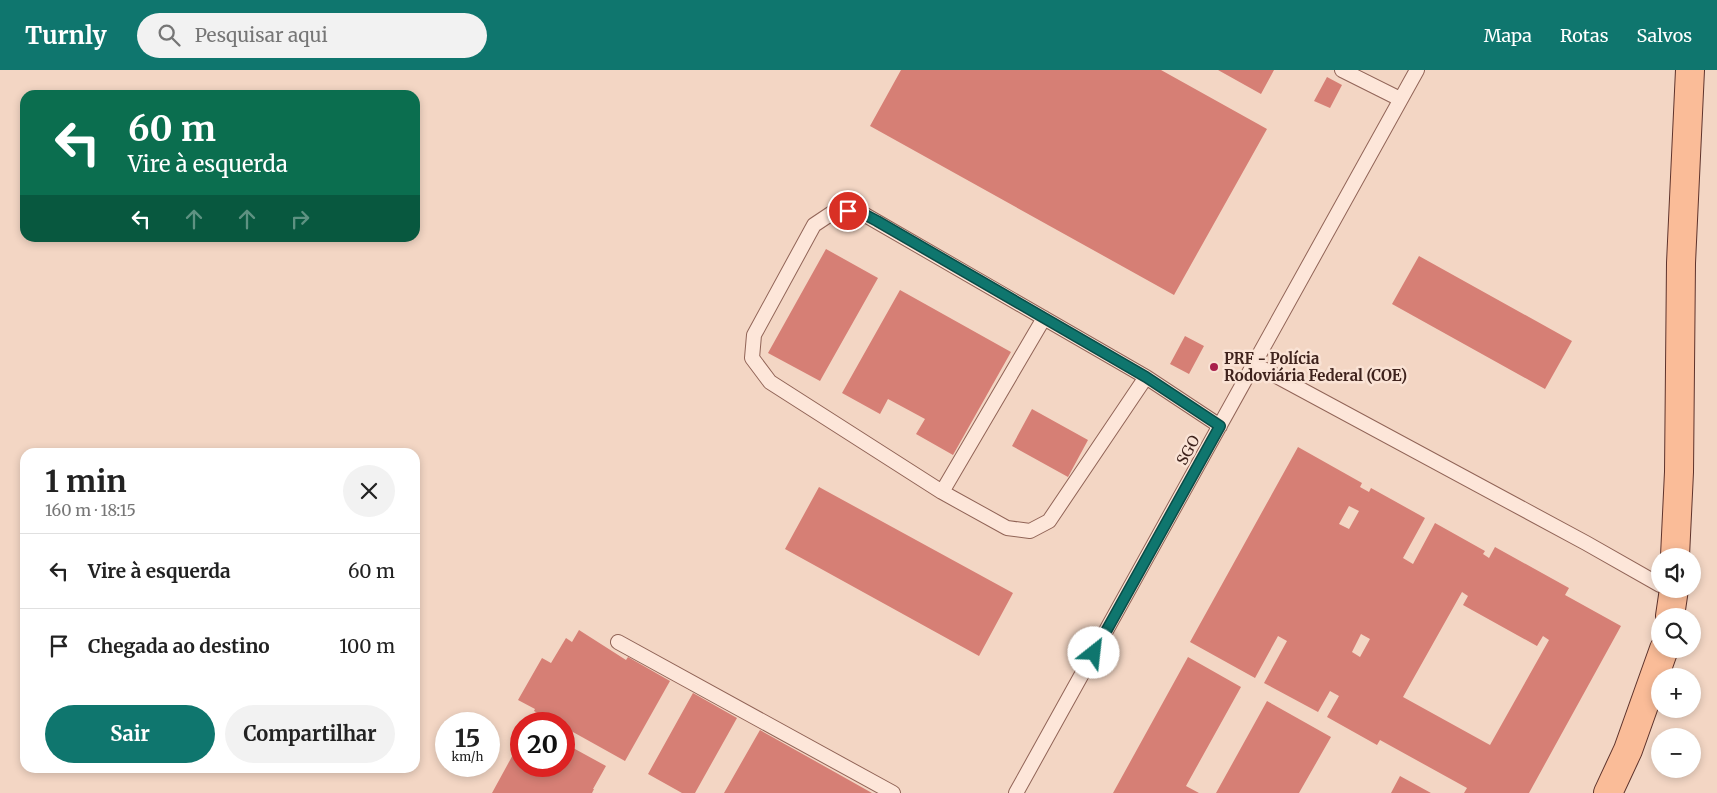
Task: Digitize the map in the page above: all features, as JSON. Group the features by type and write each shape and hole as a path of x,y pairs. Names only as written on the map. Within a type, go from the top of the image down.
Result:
{"main road":[{"path":"1675,548 1679,472 1681,263 1690,70"},
{"path":"1608,793 1628,750 1661,658"},
{"path":"1628,750 1626,785 1628,793"}],"lane":[{"path":"1342,70 1400,99"},
{"name":"SGO","path":"1016,793 1416,70"},
{"path":"1146,377 1049,521 1030,531 1007,528 942,492 770,382 752,358 754,336 814,225 835,211 860,212 1146,377 1220,426"},
{"path":"942,492 1044,318"},
{"path":"1254,364 1586,543 1651,583"},
{"path":"618,642 893,793"}],"building":[{"path":"901,70 1161,70 1267,129 1174,295 870,126"},
{"path":"1218,70 1274,70 1261,94"},
{"path":"1327,77 1342,85 1330,108 1314,101"},
{"path":"826,249 878,278 820,381 768,353"},
{"path":"1419,256 1572,341 1545,389 1392,304"},
{"path":"900,290 1011,352 953,455 916,434 925,419 888,399 880,414 842,393"},
{"path":"1185,336 1204,346 1189,374 1170,364"},
{"path":"1032,409 1088,440 1068,477 1012,446"},
{"path":"1298,447 1362,483 1360,487 1369,492 1371,488 1425,518 1403,558 1413,564 1435,523 1485,551 1483,554 1489,558 1495,547 1569,588 1565,595 1621,626 1529,793 1464,793 1467,788 1380,740 1377,745 1327,717 1339,696 1330,691 1318,712 1264,683 1287,641 1278,636 1255,678 1190,642","holes":["1349,506 1359,511 1349,529 1339,524","1462,592 1468,596 1463,605 1537,646 1543,636 1549,640 1490,745 1403,697","1361,634 1370,639 1360,657 1352,652"]},
{"path":"819,487 1013,593 979,656 785,549"},
{"path":"579,630 626,660 628,657 670,681 625,761 575,733 575,712 536,712 534,711 535,709 518,700 542,658 551,663 566,638 572,642"},
{"path":"1188,657 1241,687 1186,786 1199,793 1113,793"},
{"path":"693,693 737,718 695,793 682,793 648,774"},
{"path":"1267,701 1331,737 1299,793 1216,793"},
{"path":"760,730 872,793 724,793"},
{"path":"575,749 606,766 592,793 492,793 510,760 510,777 575,777"},
{"path":"1400,776 1431,793 1391,793"}],"place":[{"name":"PRF - Polícia Rodoviária Federal (COE)","path":"1214,367"}],"route":[{"path":"848,211 860,212 877,221 1146,377 1220,426 1094,653"}]}
